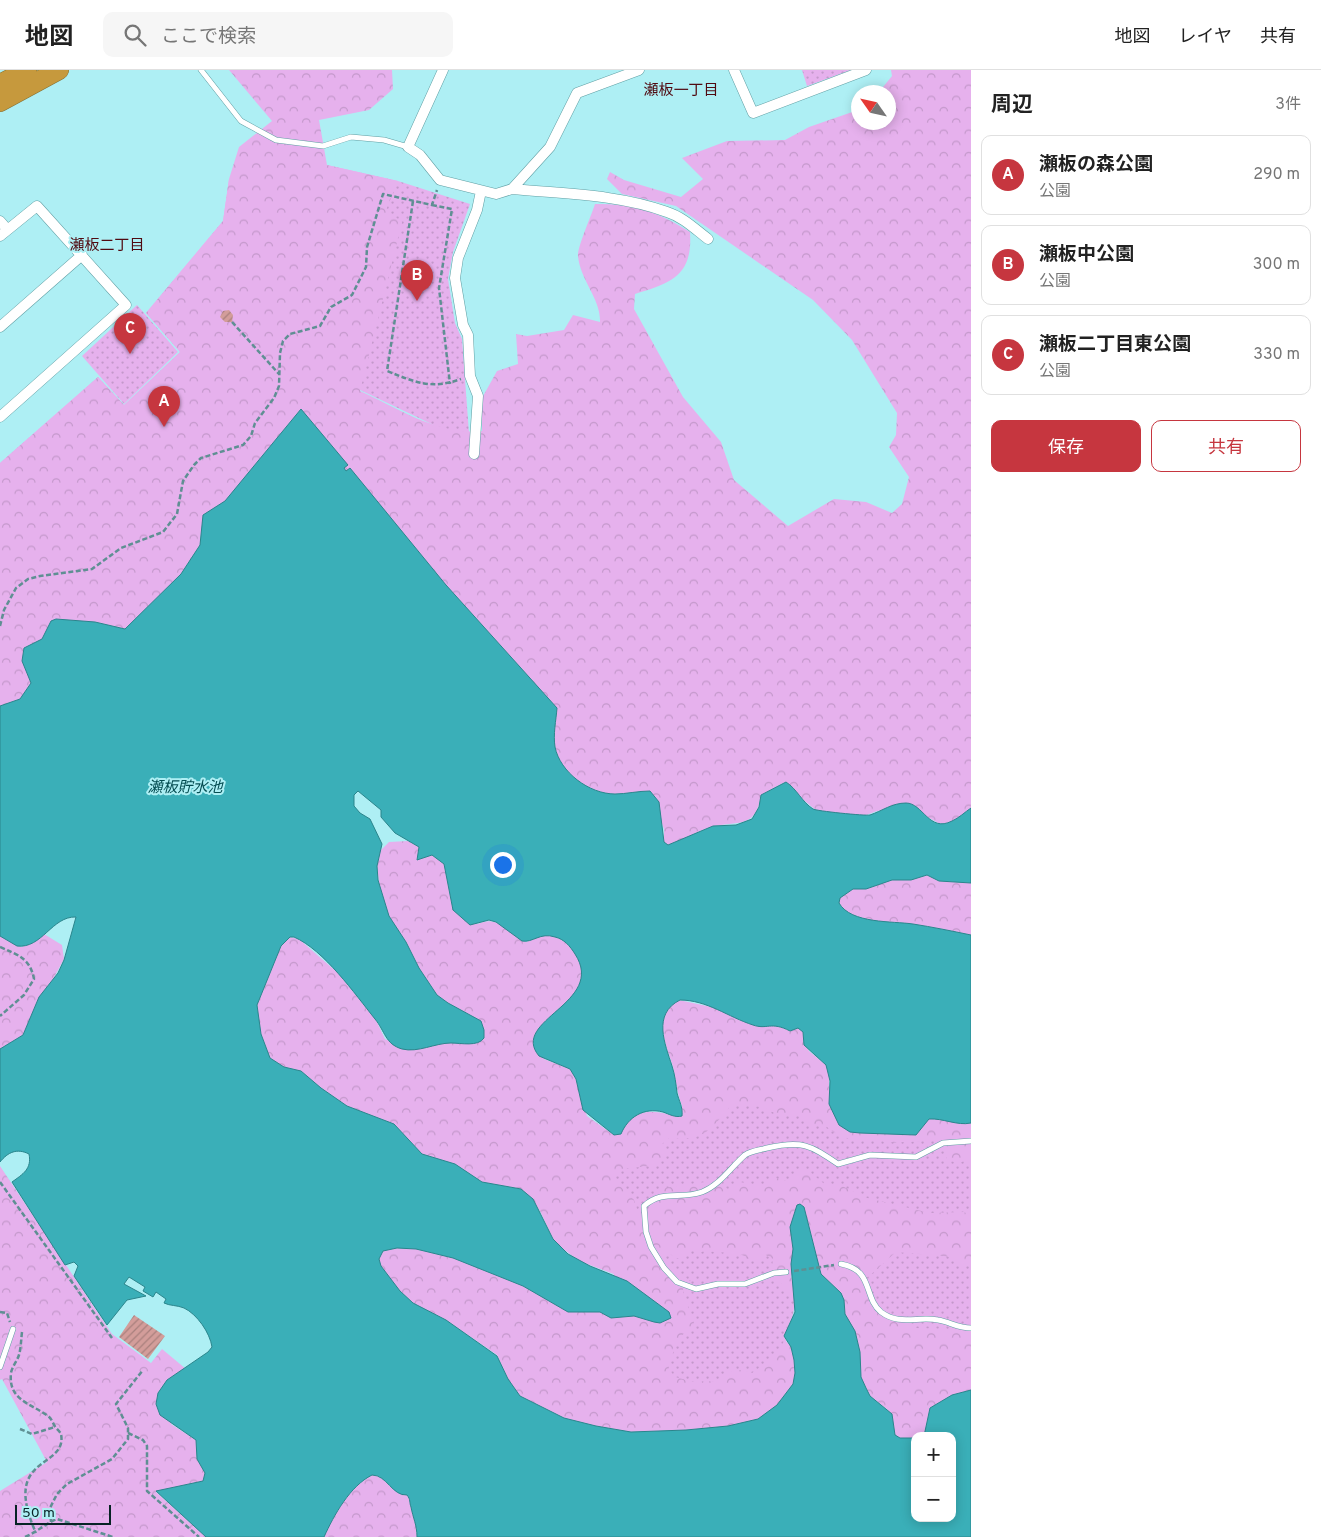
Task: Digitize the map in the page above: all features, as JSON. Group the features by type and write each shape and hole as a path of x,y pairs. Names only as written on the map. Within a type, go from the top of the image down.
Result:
{"highway":[{"path":"0,84 27,70"},
{"path":"0,102 60,70"}],"street":[{"path":"443,70 408,146 420,155 440,180 496,194 512,189 625,201 668,212 687,222 708,239"},
{"path":"512,189 550,147 576,93 639,70"},
{"path":"734,70 753,113 866,70"},
{"path":"474,454 478,396 470,376 468,335 463,325 456,278 458,258 477,210 481,191"},
{"path":"0,220 4,232 37,206 126,306 0,417"},
{"path":"0,327 82,255"}],"lane":[{"path":"201,70 241,121 276,140 323,146 351,137 384,140 408,146"},
{"path":"786,1272 774,1273 745,1284 718,1284 696,1289 678,1282 664,1268 651,1247 646,1232 644,1206 661,1195 683,1196 702,1192 722,1179 748,1153 781,1145 803,1144 819,1149 838,1164 870,1155 916,1157 944,1142 971,1141"},
{"path":"842,1264 861,1274 869,1285 873,1302 881,1312 894,1320 937,1319 960,1328 971,1328"},
{"path":"0,1367 13,1329"}],"path":[{"path":"0,626 4,610 16,588 28,580 40,576 92,569 121,548 162,532 176,514 183,482 194,465 201,458 243,445 251,436 255,423 274,398 279,386 280,353 283,341 290,334 320,326 331,307 352,294 366,267 367,247 383,194 432,205 440,180"},
{"path":"413,201 387,371 421,384 450,384 470,376"},
{"path":"232,322 280,375"},
{"path":"0,947 15,952 25,959 32,969 34,979 24,995 0,1016"},
{"path":"0,1182 112,1338"},
{"path":"786,1272 842,1264"},
{"path":"0,1312 6,1313 13,1329 23,1327 19,1355 11,1372 12,1389 19,1399 50,1417 55,1427 61,1433 60,1442 53,1452 34,1465"},
{"path":"50,1522 50,1508 57,1494 67,1484 112,1459 128,1440 128,1428 116,1404 143,1370"},
{"path":"20,1429 32,1434 55,1427"},
{"path":"128,1433 143,1440 147,1446 147,1490 199,1537"},
{"path":"27,1519 36,1533"},
{"path":"25,1537 36,1533 56,1519 113,1537"}],"green space":[{"path":"229,70 392,70 393,89 369,110 319,120 327,165 398,181 386,210 402,222 360,391 419,419 450,429 482,431 482,398 497,371 518,364 516,334 527,336 564,330 573,315 600,322 597,305 582,273 578,256 595,204 622,205 645,210 667,219 690,232 688,259 683,268 669,281 635,294 634,309 683,397 721,442 734,480 788,526 834,499 866,502 892,513 902,504 909,477 889,447 896,435 897,413 852,340 813,300 676,206 622,194 607,179 610,172 624,180 681,197 703,179 682,158 727,141 785,140 809,127 851,112 851,130 896,130 896,85 885,85 892,76 891,70 971,70 971,808 952,822 940,824 922,814 917,808 877,811 864,816 818,812 783,783 761,795 755,814 750,819 744,822 706,829 668,845 664,842 664,829 650,791 619,794 605,793 586,786 569,773 558,756 555,747 554,732 557,708 446,585 350,469 347,471 344,468 347,465 292,420 225,501 207,511 202,521 200,545 181,574 132,623 125,629 95,622 56,619 51,621 42,639 28,644 22,661 31,683 20,699 0,706 0,463 98,377 124,405 180,352 146,313 223,221 229,179 239,147 272,121"},
{"path":"802,70 851,70 807,86"},
{"path":"327,165 398,181 470,204 453,252 448,279 455,323 462,339 469,433 444,430 360,390 0,706 0,463 98,377 124,405 180,352 146,313 223,221 229,179"},
{"path":"137,305 178,352 124,404 82,356"},
{"path":"408,841 419,847 417,860 432,855 444,864 453,910 478,924 491,921 498,923 526,942 541,935 553,936 561,939 574,951 579,959 581,968 580,985 570,1001 545,1022 544,1059 570,1069 576,1079 587,1116 614,1135 621,1134 631,1119 645,1112 661,1112 678,1117 682,1106 673,1067 664,1040 663,1022 670,1006 679,1000 721,1009 752,1025 774,1024 790,1031 798,1028 803,1032 803,1041 809,1051 826,1065 829,1071 829,1104 839,1125 853,1131 862,1133 919,1134 928,1119 960,1124 971,1123 971,1158 959,1163 947,1160 942,1140 887,1143 877,1139 856,1142 837,1134 824,1125 809,1124 802,1116 780,1116 763,1107 732,1104 712,1127 699,1136 681,1139 669,1138 661,1145 665,1153 659,1165 622,1169 613,1177 634,1200 640,1218 650,1215 652,1202 664,1188 712,1181 730,1190 740,1182 761,1186 775,1178 788,1181 802,1166 827,1186 842,1186 867,1198 930,1213 964,1212 971,1216 971,1266 960,1265 952,1257 896,1252 867,1278 873,1304 881,1317 897,1315 914,1328 948,1329 971,1324 971,1390 952,1395 930,1408 925,1432 911,1432 911,1438 900,1438 895,1435 888,1410 870,1396 861,1377 860,1352 845,1314 841,1293 821,1274 813,1248 807,1215 800,1204 797,1205 790,1227 793,1249 791,1276 796,1301 786,1291 785,1285 777,1282 771,1275 773,1259 764,1254 758,1262 742,1255 735,1256 728,1253 706,1250 699,1253 691,1248 683,1259 675,1258 668,1252 662,1258 676,1272 691,1281 683,1283 683,1289 694,1328 689,1333 684,1333 675,1347 668,1368 675,1377 694,1382 717,1381 735,1369 752,1373 772,1359 785,1340 791,1347 795,1373 793,1384 777,1405 758,1419 728,1426 631,1432 564,1418 520,1396 508,1379 497,1355 446,1320 413,1303 400,1291 380,1266 379,1259 383,1250 397,1248 416,1249 453,1258 523,1286 568,1312 600,1312 611,1318 634,1316 654,1322 636,1287 619,1276 579,1261 553,1239 540,1211 521,1189 482,1182 455,1164 422,1154 394,1124 347,1106 301,1071 284,1067 270,1058 261,1034 257,1005 281,946 290,937 299,939 338,973 376,1020 385,1039 410,1050 444,1043 477,1043 481,1021 437,995 389,916 380,891 377,866 380,851 389,842"},
{"path":"927,875 939,881 971,883 971,935 913,924 862,918 845,910 839,903 840,898 853,889 866,889 892,880 911,880"},
{"path":"44,934 62,945 64,959 23,1035 0,1049 0,936 21,947 31,944"},
{"path":"746,1071 971,1126 971,1352 912,1360 821,1274 813,1248 791,1276 794,1307 784,1336 794,1360 706,1401 639,1372 587,1171"},
{"path":"0,1166 112,1334 151,1363 162,1349 186,1369 171,1424 196,1440 197,1459 205,1473 203,1481 156,1492 206,1537 0,1537 0,1491 47,1462 2,1379 0,1380"},
{"path":"372,1475 380,1477 393,1489 408,1496 413,1509 417,1537 324,1537 333,1519 350,1494"}],"water":[{"name":"瀬板貯水池","path":"301,409 348,465 344,468 346,471 350,468 446,585 557,708 554,732 555,747 558,756 569,773 586,786 605,793 619,794 650,791 659,802 664,842 668,845 713,826 736,825 752,819 759,807 761,795 786,782 809,806 822,811 870,815 901,803 906,803 912,804 932,821 944,824 955,820 971,808 971,883 939,881 927,875 911,880 892,880 866,889 853,889 840,898 839,903 845,910 862,918 913,924 971,935 971,1123 929,1119 916,1135 850,1132 839,1125 829,1104 830,1081 826,1065 804,1045 803,1032 798,1028 790,1031 774,1026 762,1027 744,1022 699,1003 680,1000 671,1006 666,1013 663,1021 663,1030 682,1116 674,1116 656,1111 643,1112 632,1118 621,1134 614,1135 583,1110 576,1079 570,1069 539,1056 533,1043 536,1032 570,998 579,986 581,971 571,948 561,939 550,936 522,941 496,922 489,920 470,925 453,910 444,864 432,855 417,860 419,847 395,833 381,817 381,810 358,791 354,795 354,806 360,813 370,819 382,844 377,866 378,880 389,916 437,995 481,1021 484,1038 474,1044 445,1043 414,1050 396,1047 328,962 305,943 294,937 290,937 281,946 257,1005 261,1034 270,1058 284,1067 301,1071 347,1106 394,1124 422,1154 455,1164 482,1182 521,1189 533,1199 553,1239 568,1254 590,1266 627,1281 669,1312 671,1318 660,1323 634,1316 611,1318 600,1312 568,1312 523,1286 453,1258 416,1249 397,1248 383,1251 379,1259 381,1266 400,1291 413,1303 446,1320 497,1356 508,1379 520,1396 564,1418 631,1432 686,1430 728,1426 758,1419 777,1405 793,1384 795,1373 791,1347 784,1336 795,1312 791,1264 793,1249 790,1227 797,1205 800,1204 804,1207 821,1274 841,1293 844,1300 845,1314 855,1331 860,1352 861,1377 866,1388 870,1396 892,1414 895,1435 900,1438 911,1438 911,1522 956,1522 956,1432 925,1432 930,1408 952,1395 971,1390 971,1537 417,1537 416,1525 407,1495 397,1492 382,1478 372,1475 357,1486 343,1502 324,1537 206,1537 156,1491 203,1481 205,1473 197,1459 196,1440 160,1415 156,1404 158,1393 167,1380 208,1352 212,1347 209,1336 198,1319 189,1311 164,1303 166,1299 156,1292 153,1297 143,1291 145,1287 129,1277 124,1284 146,1296 127,1300 107,1325 74,1276 78,1266 74,1262 65,1265 12,1182 23,1174 28,1167 29,1154 21,1151 13,1152 0,1162 0,1049 23,1035 39,997 58,973 64,960 76,917 60,922 33,943 26,946 17,946 0,936 0,706 20,699 31,683 22,661 24,648 42,639 51,621 56,619 95,622 125,629 181,574 200,545 203,515 225,501"}],"building":[{"path":"229,310 233,315 232,322 225,322 220,317 223,311"},
{"path":"134,1315 165,1336 148,1359 119,1337"}],"place":[{"name":"瀬板中公園","path":"417,301"},
{"name":"瀬板二丁目東公園","path":"130,354"},
{"name":"瀬板の森公園","path":"164,427"}],"district":[{"name":"瀬板一丁目","path":"681,90"},
{"name":"瀬板二丁目","path":"107,245"}]}
